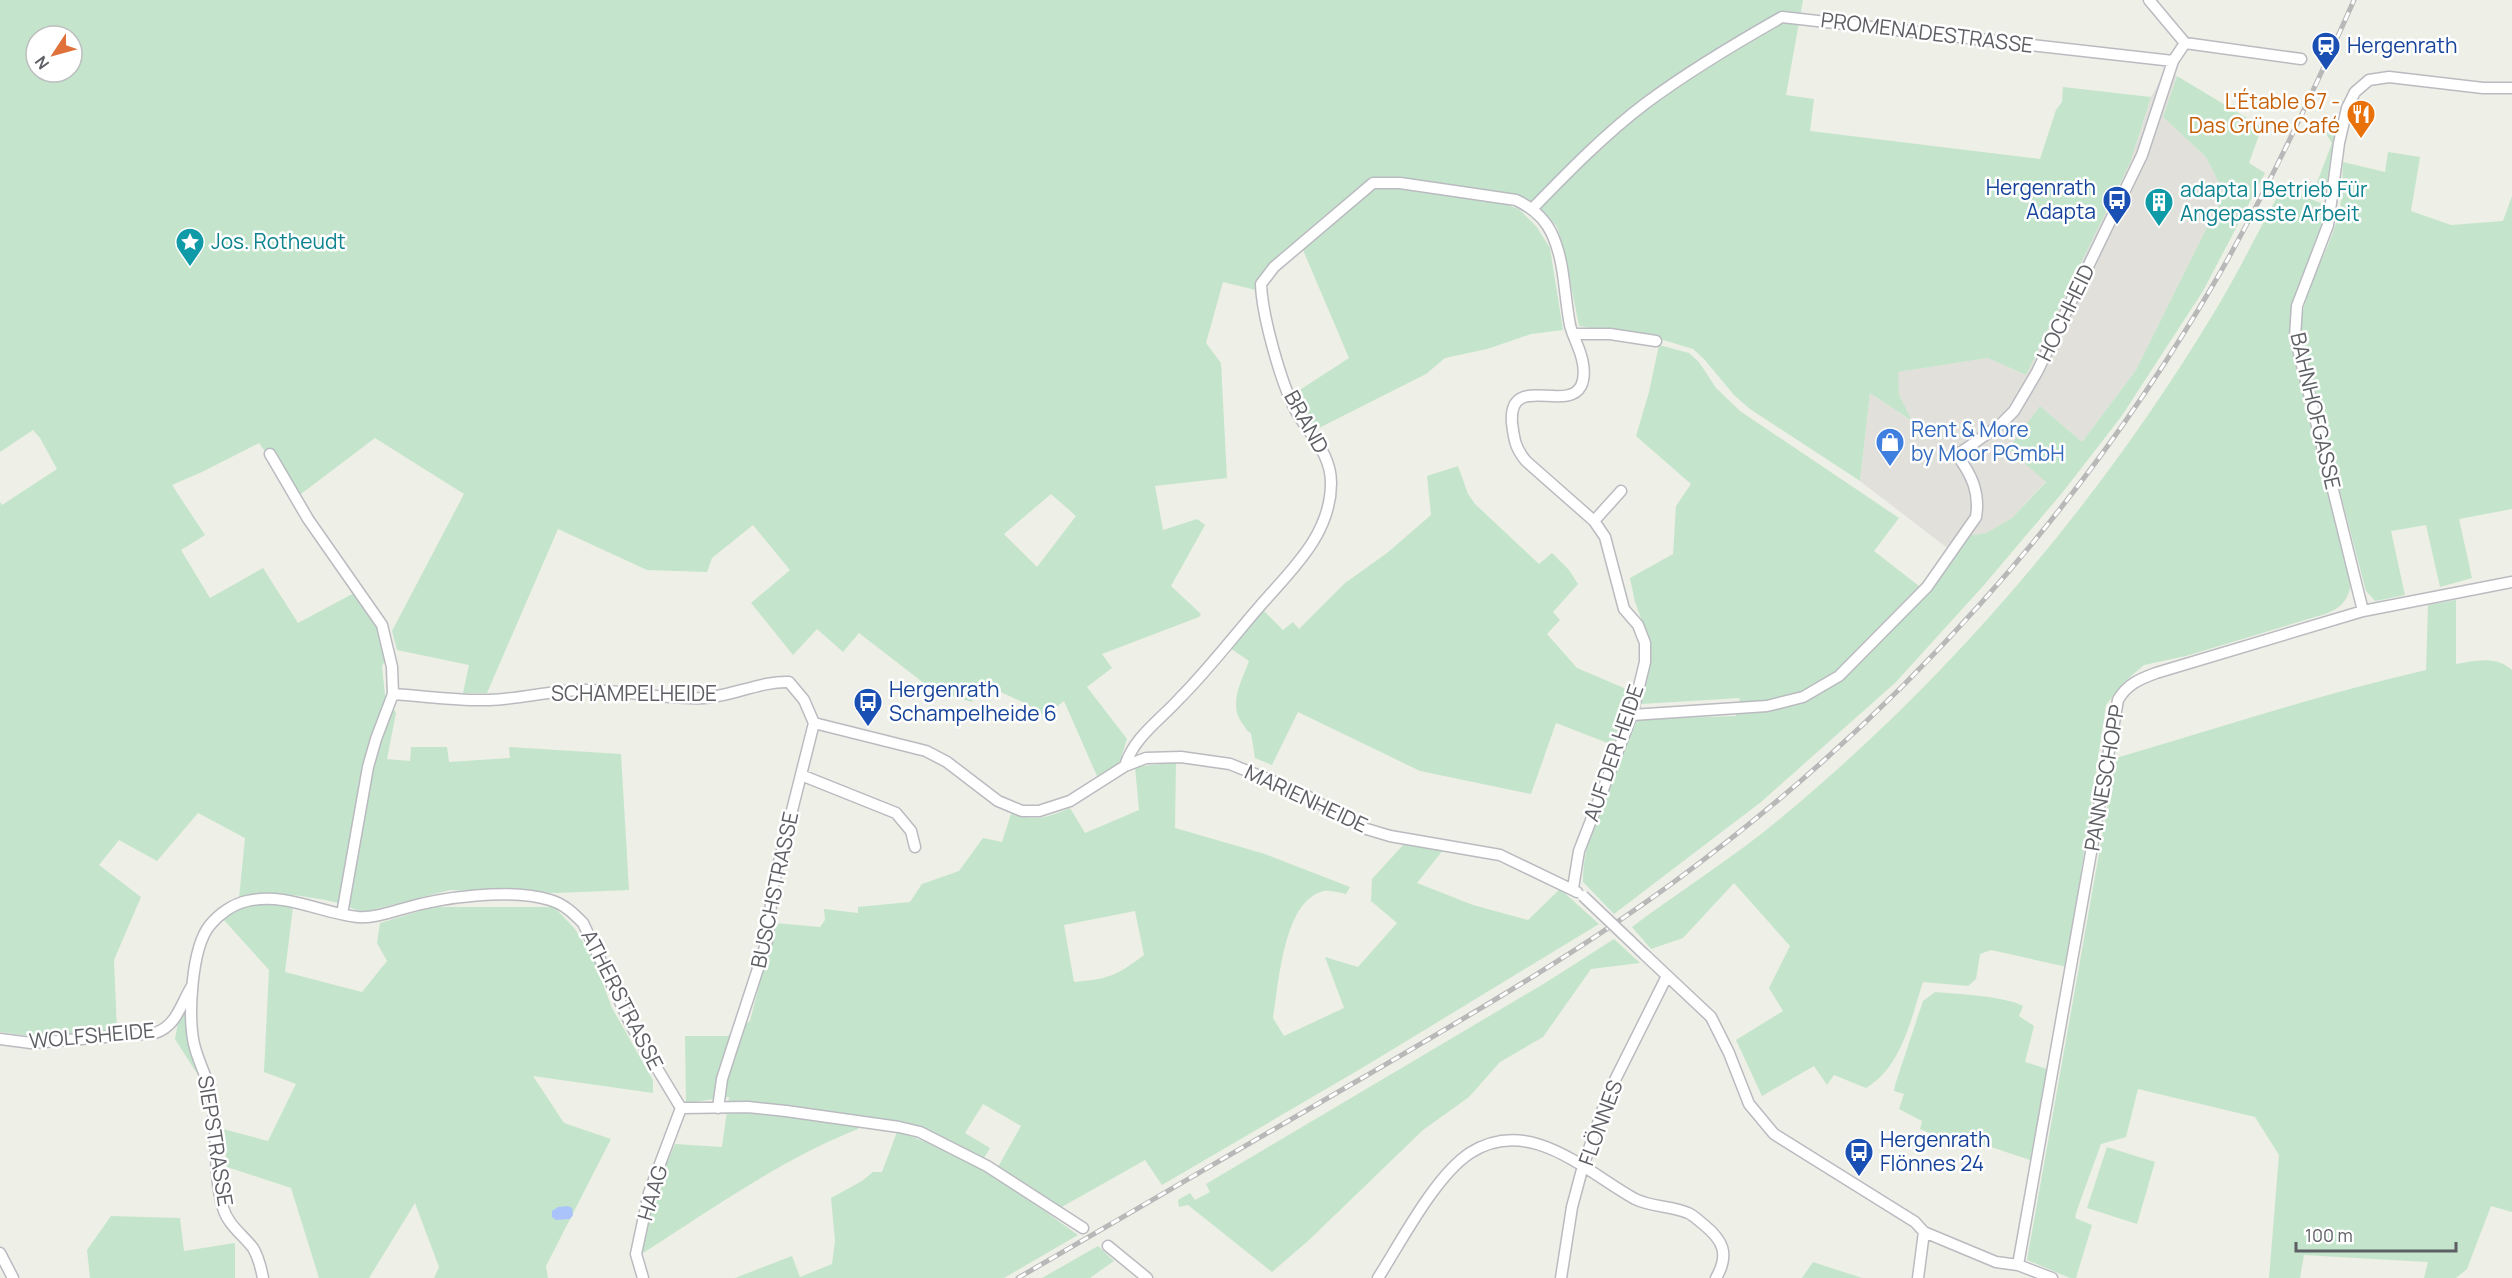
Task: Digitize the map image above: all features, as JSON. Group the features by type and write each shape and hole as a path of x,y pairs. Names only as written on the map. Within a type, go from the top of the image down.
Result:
{"street":[{"path":"2149,0 2185,43 2301,59"},
{"name":"PROMENADESTRASSE","path":"1532,209 1576,165 1646,103 1739,42 1782,17 2173,61"},
{"name":"HOCHHEID","path":"1632,715 1767,706 1803,697 1839,676 1927,587 1976,517 1978,504 1972,478 1958,455 2001,424 2014,411 2037,372 2142,155 2173,61 2185,43"},
{"name":"BAHNHOFGASSE","path":"2363,611 2295,337 2297,306 2328,225 2345,115 2355,92 2369,80 2389,76 2483,88 2512,88"},
{"name":"BRAND","path":"1125,766 1128,754 1136,742 1192,686 1299,564 1323,523 1329,507 1332,483 1329,464 1323,449 1296,411 1286,389 1268,324 1261,284 1274,267 1373,183 1400,183 1491,195 1516,200 1532,209"},
{"name":"AUF DER HEIDE","path":"1532,209 1548,227 1558,249 1571,328 1580,346 1584,366 1582,384 1578,392 1570,395 1524,397 1515,404 1511,410 1514,440 1517,450 1526,461 1594,521 1605,537 1624,609 1638,625 1645,643 1645,662 1632,715 1579,851 1573,888"},
{"path":"1575,334 1610,334 1656,341"},
{"path":"270,454 308,519 382,625 392,667 393,694 368,767 342,914"},
{"path":"1594,521 1621,491"},
{"name":"PANNESCHOPP","path":"2018,1265 2118,700 2130,684 2156,673 2363,611 2512,582"},
{"name":"SCHAMPELHEIDE","path":"393,694 482,700 571,691 616,690 704,698 789,682 804,700 814,723"},
{"name":"MARIENHEIDE","path":"814,723 926,751 956,767 998,801 1022,811 1039,811 1070,801 1125,766 1146,758 1181,757 1230,764 1302,793 1360,826 1390,836 1500,855 1573,888 1711,1017 1729,1053 1749,1104 1774,1134 1915,1222 1924,1232 1996,1262 2018,1265 2052,1278"},
{"name":"BUSCHSTRASSE","path":"718,1108 731,1051 767,941 773,886 814,723"},
{"path":"801,775 896,813 911,831 915,847"},
{"name":"ATHERSTRASSE","path":"342,914 377,916 428,901 453,897 538,897 560,903 571,910 583,923 632,1027 681,1108"},
{"name":"SIEPSTRASSE","path":"263,1278 253,1248 238,1234 223,1210 218,1179 212,1096 194,1046 191,1025 198,951 208,927 223,912 236,905 266,898 289,900 342,914"},
{"name":"FLÖNNES","path":"1561,1278 1572,1208 1583,1166 1609,1092 1667,976"},
{"name":"WOLFSHEIDE","path":"0,1039 31,1043 155,1033 165,1030 173,1022 194,983"},
{"path":"681,1108 786,1111 920,1132 987,1166 1083,1228"},
{"name":"HAAG","path":"643,1278 636,1254 649,1193 681,1108"},
{"path":"1378,1278 1421,1209 1447,1175 1469,1154 1493,1143 1520,1139 1557,1151 1637,1200 1689,1213 1715,1234 1724,1253 1722,1267 1716,1278"},
{"path":"1918,1278 1924,1232"},
{"path":"1108,1246 1147,1278"},
{"path":"0,1253 13,1278"}],"shaded area":[{"path":"2166,70 2177,76 2163,117 2206,157 2224,193 2136,370 2082,442 2040,406 2046,481 2012,518 1986,533 1967,536 1950,550 1860,481 1870,393 1910,420 1899,395 1897,372 1988,358 2026,375 2130,163 2151,97"}],"green space":[{"path":"0,0 1803,0 1786,95 1814,99 1810,131 2040,159 2056,110 2062,102 2063,87 2151,97 2130,163 2026,375 1988,358 1898,372 1899,395 1912,421 1870,393 1860,481 1750,409 1734,395 1693,349 1660,339 1579,326 1564,250 1557,227 1540,207 1509,193 1455,185 1372,178 1259,281 1256,290 1223,282 1206,343 1221,363 1227,478 1155,486 1163,530 1197,519 1205,525 1171,586 1201,614 1199,617 1102,654 1112,668 1087,687 1127,739 1119,764 1097,776 1064,701 1045,716 1027,704 979,682 972,702 934,691 859,633 843,652 817,629 793,655 751,603 790,570 753,525 712,558 707,572 647,570 558,529 487,693 463,693 469,665 397,650 392,631 464,494 375,438 297,497 259,443 172,485 205,535 181,550 210,598 263,568 298,623 354,593 375,624 387,659 382,666 385,695 396,713 387,759 410,761 411,747 447,747 449,762 510,758 509,747 621,754 629,890 557,893 450,890 365,912 339,903 301,896 276,894 239,898 245,838 198,813 157,861 119,840 99,865 141,897 114,960 117,1031 30,1036 0,1032 0,502 2,505 57,469 33,430 0,452","holes":["1051,494 1076,516 1037,567 1004,534"]},
{"path":"2177,76 2262,127 2249,163 2265,173 2203,291 2121,417 2062,493 1984,585 1896,682 1761,802 1614,914 1583,882 1584,861 1588,840 1602,799 1638,719 1736,716 1740,698 1640,704 1649,640 1635,602 1630,578 1673,554 1676,506 1691,484 1636,436 1649,392 1659,345 1689,353 1699,362 1716,388 1740,411 1899,518 1874,551 1919,586 1946,555 1967,536 1986,533 2012,518 2046,482 2008,449 2040,406 2082,442 2136,370 2224,193 2206,157 2163,117"},
{"path":"2333,119 2337,119 2338,123 2328,196 2323,197 2309,190 2316,185 2332,143 2325,132"},
{"path":"2388,152 2420,157 2411,211 2451,225 2503,221 2512,196 2512,509 2459,519 2472,578 2440,587 2426,525 2391,531 2405,595 2375,601 2366,591 2300,340 2304,307 2339,213 2343,162 2385,172"},
{"path":"1385,187 1499,202 1519,209 1536,226 1550,248 1563,330 1531,334 1487,349 1445,358 1426,374 1313,431 1292,395 1349,358 1303,250 1372,189"},
{"path":"2282,188 2328,206 2326,225 2294,303 2289,333 2352,581 2349,593 2340,606 2325,614 2186,656 2144,665 2123,683 2106,705 2067,967 1991,950 1980,954 1976,979 1968,986 1923,982 1904,1041 1897,1055 1878,1079 1866,1088 1834,1075 1827,1085 1814,1066 1762,1096 1736,1040 1783,1011 1769,988 1790,946 1734,883 1683,938 1651,949 1632,927 1727,860 1781,818 1844,763 1964,645 2072,518 2123,451 2215,311"},
{"path":"1458,466 1468,494 1475,504 1539,564 1552,553 1569,570 1578,584 1553,612 1560,620 1547,634 1577,668 1631,691 1613,745 1556,723 1531,794 1420,771 1298,712 1272,765 1255,758 1251,733 1242,723 1236,708 1240,684 1249,661 1230,648 1263,610 1283,630 1293,622 1299,629 1345,583 1387,553 1431,515 1427,476"},
{"path":"2456,600 2456,664 2492,661 2499,662 2512,670 2512,1212 2491,1206 2467,1269 2456,1278 2424,1278 2428,1262 2304,1255 2300,1278 2269,1278 2279,1155 2255,1117 2138,1089 2126,1137 2101,1144 2077,1210 2075,1218 2092,1225 2076,1278 2070,1278 2027,1260 2116,758 2309,700 2426,670 2428,605"},
{"path":"1176,762 1175,828 1265,854 1350,887 1346,894 1324,891 1310,898 1291,926 1281,965 1273,1018 1284,1036 1344,1008 1325,957 1358,967 1397,923 1371,901 1372,879 1404,844 1443,850 1417,883 1473,905 1528,920 1560,889 1599,924 1362,1068 1162,1185 1145,1160 1060,1208 998,1167 1021,1126 983,1104 965,1133 990,1148 984,1158 921,1128 857,1119 858,1129 774,1170 640,1255 653,1195 675,1144 722,1147 729,1097 686,1103 685,1036 728,1036 750,1021 775,923 820,927 825,920 824,909 858,913 858,907 910,902 922,884 959,871 983,838 1002,842 1011,814 1034,818 1070,808 1085,833 1139,810 1135,767","holes":["1135,911 1144,955 1112,975 1074,982 1064,925"]},
{"path":"269,902 293,907 285,972 362,992 387,961 377,943 380,923 433,907 554,907 575,929 594,960 612,1008 653,1080 653,1093 533,1076 564,1123 611,1139 546,1266 548,1278 434,1278 439,1267 415,1203 369,1278 319,1278 291,1188 227,1167 223,1129 268,1141 296,1084 264,1072 269,970 223,919 247,906"},
{"path":"1614,939 1640,963 1591,969 1543,1037 1500,1062 1469,1097 1423,1130 1308,1241 1272,1272 1188,1205 1179,1207 1178,1200 1190,1193 1195,1200 1210,1192 1206,1184 1545,983"},
{"path":"1935,992 1993,998 2023,1006 2019,1016 2034,1026 2025,1062 2047,1069 2030,1160 1967,1139 1964,1147 1920,1129 1922,1121 1899,1109 1904,1094 1894,1091 1895,1085 1923,1001"},
{"path":"188,1004 186,1034 199,1074 175,1039 178,1022"},
{"path":"897,1132 946,1151 992,1176 1078,1235 1004,1278 735,1278 792,1256 800,1277 832,1264 835,1241 831,1198 862,1181 873,1172 882,1172"},
{"path":"2107,1147 2155,1162 2137,1224 2087,1208"},
{"path":"111,1216 180,1218 184,1251 235,1243 235,1278 90,1278 87,1250"},
{"path":"1098,1246 1114,1261 1090,1278 1042,1278"},
{"path":"1813,1262 1862,1278 1802,1278"}],"water":[{"path":"558,1207 572,1208 573,1215 570,1219 556,1220 552,1217 552,1211"}],"railway":[{"path":"1018,1278 1444,1030 1602,932 1678,879 1759,816 1836,749 1910,679 1980,604 2046,526 2108,445 2166,360 2220,273 2256,206 2323,70 2354,0"}],"place":[{"name":"Hergenrath","path":"2326,72"},
{"name":"L'Étable 67 - Das Grüne Café","path":"2361,140"},
{"name":"Hergenrath Adapta","path":"2117,226"},
{"name":"adapta | Betrieb Für Angepasste Arbeit","path":"2159,228"},
{"name":"Jos. Rotheudt","path":"190,268"},
{"name":"Rent & More by Moor PGmbH","path":"1890,468"},
{"name":"Hergenrath Schampelheide 6","path":"868,728"},
{"name":"Hergenrath Flönnes 24","path":"1859,1178"}]}
